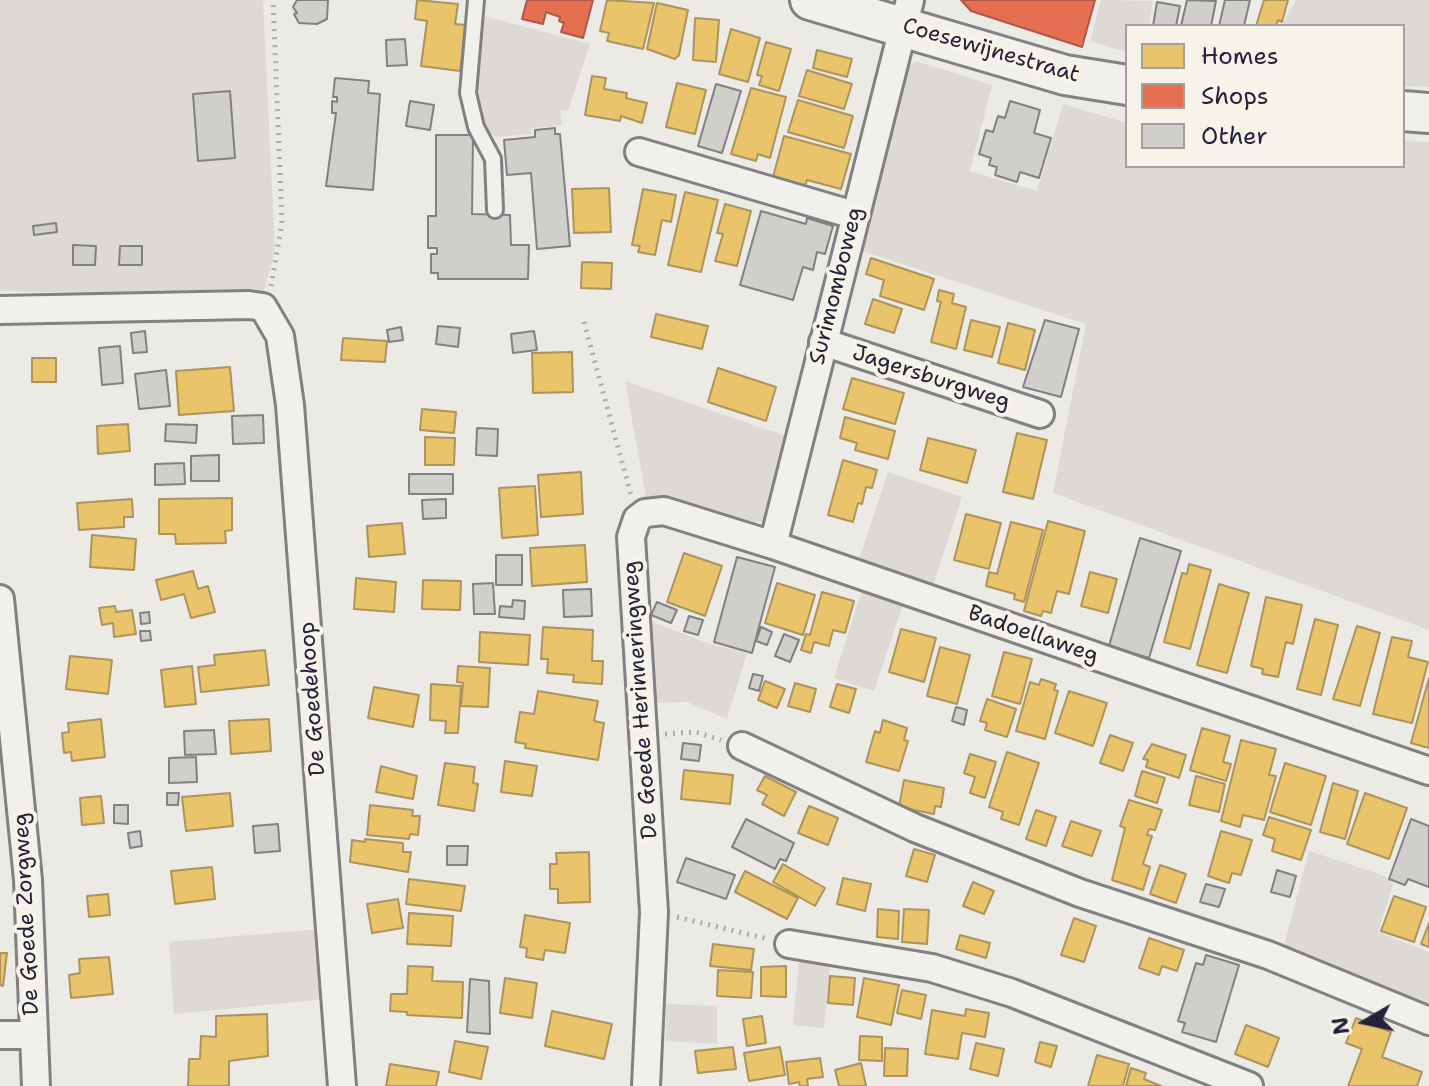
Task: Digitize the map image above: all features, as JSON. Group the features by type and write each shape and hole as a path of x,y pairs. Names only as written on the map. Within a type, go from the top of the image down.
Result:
{"main road":[{"name":"Coesewijnestraat","path":"810,0 906,13 1065,75 1125,85"},
{"path":"1405,111 1429,113"}],"street":[{"name":"Surimomboweg","path":"773,545 906,13"},
{"path":"639,152 854,215"},
{"path":"0,310 266,311"},
{"name":"De Goedehoop","path":"266,311 280,336 290,405 342,1086"},
{"name":"Jagersburgweg","path":"823,342 1040,414"},
{"name":"Badoellaweg","path":"637,519 645,513 664,511 773,545 1429,771"},
{"name":"De Goede Herinneringweg","path":"637,519 631,537 654,912 647,1086"},
{"name":"De Goede Zorgweg","path":"0,599 28,880 36,1086"},
{"path":"742,746 915,828 1080,893 1268,955 1429,1021"},
{"path":"789,944 932,968 1012,993 1249,1086"},
{"path":"0,1035 33,1035"}],"lane":[{"path":"476,0 468,93 476,127 493,159 495,210"}],"path":[{"path":"266,311 282,223 273,0"},
{"path":"584,322 637,519"},
{"path":"645,735 696,732 742,746"},
{"path":"654,912 789,944"}],"shaded area":[{"path":"0,0 263,0 275,249 263,296 0,291"},
{"path":"1101,0 1153,1 1149,24 1125,24 1125,51 1090,41"},
{"path":"1296,0 1429,0 1429,87 1405,86 1405,24 1283,24"},
{"path":"484,16 590,44 568,111 560,110 562,125 531,128 531,134 497,137 486,130 474,77"},
{"path":"916,61 992,85 970,171 1037,191 1063,104 1125,122 1125,168 1405,168 1405,141 1429,142 1429,630 1053,493 1086,324 856,249 906,67"},
{"path":"625,381 791,438 769,516 762,522 735,522 646,497"},
{"path":"888,472 962,497 932,588 858,563"},
{"path":"864,584 905,598 874,691 834,678"},
{"path":"645,619 707,643 747,653 727,719 687,702 654,703"},
{"path":"1309,851 1385,876 1393,884 1378,932 1429,952 1429,1011 1283,949"},
{"path":"321,929 327,999 174,1014 169,942"},
{"path":"800,948 831,955 824,1028 793,1025"},
{"path":"666,1004 717,1006 717,1044 666,1041"}],"building: Homes":[{"path":"417,0 458,4 455,24 466,25 460,71 421,66 427,21 415,19"},
{"path":"607,0 654,3 643,49 607,41 609,33 600,31"},
{"path":"1264,0 1288,0 1282,22 1257,24"},
{"path":"657,3 688,10 679,55 675,59 647,49"},
{"path":"695,18 719,20 716,62 693,60"},
{"path":"731,29 760,38 748,82 719,74"},
{"path":"766,42 791,49 779,91 759,85 762,76 757,75"},
{"path":"817,50 852,59 847,77 813,68"},
{"path":"807,70 852,84 844,109 799,96"},
{"path":"592,76 606,78 604,89 627,93 626,98 647,103 642,123 621,116 620,121 585,115"},
{"path":"677,83 706,90 695,134 666,127"},
{"path":"751,88 786,97 770,158 758,154 756,161 731,154"},
{"path":"798,100 853,116 844,148 788,132"},
{"path":"784,136 851,154 841,189 807,180 805,186 773,177"},
{"path":"609,188 611,232 574,233 572,189"},
{"path":"643,189 676,195 671,222 662,220 655,255 638,252 640,246 632,245"},
{"path":"685,192 718,200 701,272 668,265"},
{"path":"725,204 751,211 737,266 715,261 723,234 717,233"},
{"path":"871,258 934,279 924,310 880,296 884,280 866,274"},
{"path":"582,262 612,263 611,289 581,288"},
{"path":"939,290 954,294 952,303 966,307 956,349 931,342 941,302 937,301"},
{"path":"873,299 902,309 894,333 865,324"},
{"path":"656,314 708,326 702,349 651,337"},
{"path":"971,320 1000,327 992,357 964,350"},
{"path":"1008,323 1035,330 1025,370 998,363"},
{"path":"343,338 387,341 385,362 341,360"},
{"path":"572,352 573,392 533,393 532,353"},
{"path":"32,358 56,358 56,382 32,382"},
{"path":"230,367 234,411 179,415 176,371"},
{"path":"718,368 776,387 766,421 708,402"},
{"path":"852,378 904,393 895,424 843,409"},
{"path":"422,409 456,412 454,433 420,430"},
{"path":"845,417 895,431 888,459 855,450 857,443 840,438"},
{"path":"128,424 130,451 98,454 97,426"},
{"path":"1017,433 1047,440 1033,499 1003,492"},
{"path":"425,437 455,438 454,465 425,465"},
{"path":"928,438 976,450 967,483 920,470"},
{"path":"843,460 877,470 872,488 866,487 862,504 858,503 853,522 828,515"},
{"path":"581,472 583,514 541,517 538,475"},
{"path":"535,486 538,535 502,538 499,488"},
{"path":"232,498 232,530 225,531 226,543 176,544 175,534 159,534 159,499"},
{"path":"132,499 133,517 124,517 124,527 79,530 77,503"},
{"path":"966,514 1001,523 989,569 954,560"},
{"path":"1048,521 1085,531 1069,594 1057,591 1051,613 1043,611 1041,616 1024,611"},
{"path":"1011,522 1043,530 1024,602 1014,599 1015,594 986,586 989,572 997,574"},
{"path":"402,523 405,554 369,557 367,526"},
{"path":"92,535 136,539 134,570 90,567"},
{"path":"585,545 587,582 532,586 530,548"},
{"path":"684,553 722,566 705,616 667,602"},
{"path":"1189,564 1211,570 1190,649 1164,642 1182,573 1187,574"},
{"path":"193,571 198,589 208,586 215,612 191,618 184,594 161,600 156,580"},
{"path":"1090,572 1117,579 1108,613 1081,606"},
{"path":"356,578 396,582 394,612 354,609"},
{"path":"423,580 461,581 460,610 422,609"},
{"path":"777,583 815,595 803,635 765,623"},
{"path":"1219,584 1249,593 1227,673 1197,665"},
{"path":"822,592 854,601 845,633 833,630 829,646 814,642 811,653 801,650 806,634 810,635"},
{"path":"1266,597 1302,605 1293,644 1286,642 1278,677 1262,674 1263,669 1251,666"},
{"path":"115,606 116,612 132,610 136,634 114,637 113,623 102,625 99,608"},
{"path":"1315,619 1338,625 1321,695 1297,689"},
{"path":"1357,626 1380,633 1360,706 1333,699"},
{"path":"543,627 593,630 592,661 603,661 602,684 573,682 574,675 547,673 548,659 541,659"},
{"path":"901,629 936,638 924,682 889,672"},
{"path":"480,632 530,635 528,665 479,662"},
{"path":"1392,637 1412,641 1408,657 1428,662 1412,723 1373,714"},
{"path":"940,647 970,655 957,704 927,696"},
{"path":"265,650 269,685 201,692 198,667 215,665 214,655"},
{"path":"1004,652 1032,659 1020,704 992,696"},
{"path":"70,656 112,660 108,694 66,689"},
{"path":"192,666 196,704 165,707 161,670"},
{"path":"458,666 490,668 488,707 461,706 463,683 457,682"},
{"path":"1429,678 1429,748 1411,743"},
{"path":"1041,679 1056,684 1054,690 1058,691 1045,739 1016,731 1030,682 1039,685"},
{"path":"765,681 785,689 777,708 758,700"},
{"path":"795,683 816,689 810,712 788,706"},
{"path":"431,684 461,686 458,733 445,733 446,721 430,720"},
{"path":"837,684 856,689 849,713 830,707"},
{"path":"374,687 419,695 413,727 368,718"},
{"path":"538,691 598,701 594,721 604,723 598,760 525,748 526,744 515,742 520,712 534,714"},
{"path":"1069,691 1107,703 1093,746 1055,733"},
{"path":"987,699 1016,709 1007,737 985,730 987,723 980,721"},
{"path":"101,719 105,757 72,761 71,752 64,753 62,733 69,732 68,723"},
{"path":"269,719 271,751 231,754 229,721"},
{"path":"883,720 907,728 904,740 908,741 899,771 866,762 875,731 880,733"},
{"path":"1202,728 1230,736 1223,762 1231,764 1226,781 1190,770"},
{"path":"1110,735 1133,743 1123,771 1100,763"},
{"path":"1241,740 1276,749 1269,775 1276,776 1264,820 1243,815 1240,827 1221,821"},
{"path":"1152,744 1186,755 1179,778 1146,767 1148,760 1143,759"},
{"path":"1007,752 1039,763 1019,825 1001,819 1003,812 989,807"},
{"path":"970,754 996,762 985,798 970,793 975,777 964,773"},
{"path":"505,761 537,766 532,796 501,792"},
{"path":"445,763 475,767 473,783 478,784 474,811 438,805"},
{"path":"1285,763 1326,776 1311,825 1270,812"},
{"path":"381,766 417,776 413,799 376,792"},
{"path":"684,770 733,775 730,804 681,799"},
{"path":"1142,771 1165,778 1157,803 1135,796"},
{"path":"765,776 796,792 784,816 762,804 767,795 757,790"},
{"path":"1196,776 1225,784 1219,812 1189,805"},
{"path":"904,780 944,788 941,807 935,806 934,814 899,807"},
{"path":"1333,783 1358,791 1345,839 1320,832"},
{"path":"230,793 233,826 186,831 182,797"},
{"path":"1365,793 1407,808 1389,859 1347,844"},
{"path":"101,796 104,823 82,825 80,798"},
{"path":"1129,800 1162,810 1155,830 1149,829 1147,835 1152,836 1143,864 1150,867 1143,890 1112,880 1125,828 1120,826"},
{"path":"370,805 413,810 412,816 420,816 418,835 410,834 409,839 367,835"},
{"path":"809,806 838,818 828,845 798,833"},
{"path":"1036,810 1056,817 1046,846 1026,839"},
{"path":"1269,817 1311,830 1301,860 1272,851 1275,839 1263,835"},
{"path":"1071,821 1101,831 1092,856 1062,846"},
{"path":"1221,831 1252,840 1241,875 1232,873 1229,883 1208,876"},
{"path":"365,839 403,843 403,852 411,852 408,872 350,862 352,840 365,842"},
{"path":"914,849 935,855 927,882 906,876"},
{"path":"589,852 590,902 558,903 558,889 550,889 550,864 557,864 556,853"},
{"path":"783,864 825,888 815,906 773,882"},
{"path":"1160,865 1186,874 1176,903 1150,894"},
{"path":"212,867 215,899 175,904 171,871"},
{"path":"745,871 798,898 787,919 735,892"},
{"path":"843,878 871,884 865,911 837,904"},
{"path":"409,879 465,886 461,911 406,904"},
{"path":"973,882 994,891 984,914 963,906"},
{"path":"108,894 110,915 89,917 87,896"},
{"path":"1394,896 1426,907 1414,942 1381,931"},
{"path":"398,899 403,928 372,933 367,904"},
{"path":"878,909 899,911 898,939 877,937"},
{"path":"904,909 929,910 927,944 902,942"},
{"path":"409,913 453,916 451,946 407,944"},
{"path":"525,915 570,923 565,953 545,950 543,960 526,957 527,948 520,947"},
{"path":"1074,918 1096,926 1084,962 1061,955"},
{"path":"1429,923 1429,947 1421,944"},
{"path":"960,935 990,943 986,958 956,949"},
{"path":"1149,938 1184,950 1177,971 1162,966 1159,975 1139,968"},
{"path":"713,944 754,949 751,970 710,966"},
{"path":"0,953 7,953 3,986 0,985"},
{"path":"109,957 113,994 71,998 69,975 80,973 79,959"},
{"path":"408,966 433,967 432,981 463,982 462,1018 390,1011 391,994 407,994"},
{"path":"786,966 786,997 761,996 761,967"},
{"path":"718,970 753,972 751,998 717,996"},
{"path":"830,976 855,978 853,1005 828,1003"},
{"path":"505,978 537,983 532,1018 500,1013"},
{"path":"864,978 899,985 891,1025 857,1017"},
{"path":"902,990 926,995 921,1019 897,1013"},
{"path":"966,1009 989,1013 985,1037 962,1033 958,1059 925,1054 932,1010 965,1016"},
{"path":"552,1011 612,1024 604,1059 545,1046"},
{"path":"267,1014 268,1056 229,1061 229,1086 188,1086 189,1059 200,1059 201,1036 216,1037 216,1016"},
{"path":"762,1016 766,1043 747,1046 743,1019"},
{"path":"1356,1018 1391,1032 1382,1057 1422,1072 1417,1086 1348,1086 1362,1049 1346,1043"},
{"path":"1246,1025 1279,1038 1268,1067 1235,1054"},
{"path":"860,1036 882,1037 882,1061 859,1060"},
{"path":"455,1041 488,1047 481,1079 449,1072"},
{"path":"1040,1042 1057,1046 1051,1067 1035,1062"},
{"path":"976,1043 1004,1049 998,1076 970,1069"},
{"path":"733,1047 736,1069 698,1073 695,1051"},
{"path":"780,1047 785,1075 749,1081 744,1053"},
{"path":"885,1048 908,1049 907,1076 884,1076"},
{"path":"1097,1055 1129,1064 1123,1086 1088,1086"},
{"path":"820,1058 823,1077 807,1079 808,1086 800,1086 799,1082 789,1084 786,1062"},
{"path":"861,1063 866,1086 839,1086 835,1070"},
{"path":"390,1064 439,1072 436,1086 386,1086"},
{"path":"1131,1068 1146,1073 1144,1079 1161,1086 1126,1086"}],"building: Shops":[{"path":"527,0 593,0 583,38 561,32 564,23 559,21 560,17 546,12 543,24 522,19"},
{"path":"961,0 1095,0 1082,47 971,11"}],"building: Other":[{"path":"297,0 328,0 327,19 317,24 299,23 293,7"},
{"path":"1187,0 1216,1 1211,24 1181,24"},
{"path":"1225,0 1250,0 1244,24 1219,24"},
{"path":"1157,2 1180,6 1176,24 1153,24"},
{"path":"405,39 407,65 387,66 386,40"},
{"path":"335,78 369,81 368,93 380,94 373,190 326,186 336,113 332,113 332,101 337,102 337,97 333,97"},
{"path":"716,84 741,91 722,153 698,146"},
{"path":"230,91 235,158 198,161 193,94"},
{"path":"410,101 434,105 430,130 406,126"},
{"path":"1010,101 1040,110 1034,133 1051,138 1039,178 1020,172 1017,182 995,175 997,167 989,165 991,158 979,154 986,130 993,132 998,116 1005,118"},
{"path":"555,128 555,134 560,134 570,246 537,249 531,173 507,175 504,140 535,137 535,130"},
{"path":"436,135 473,135 472,214 510,215 511,245 529,245 528,279 438,279 438,273 431,273 431,254 437,254 437,248 428,248 428,216 436,216"},
{"path":"761,211 806,224 807,218 833,226 825,254 817,252 813,270 803,267 793,300 740,285"},
{"path":"56,223 57,232 34,235 33,226"},
{"path":"73,245 96,246 95,265 73,265"},
{"path":"120,246 142,246 142,265 119,265"},
{"path":"1045,320 1079,329 1061,397 1023,387"},
{"path":"438,326 460,328 458,347 436,344"},
{"path":"401,327 403,340 389,342 387,330"},
{"path":"145,331 147,352 133,353 131,333"},
{"path":"534,331 537,350 513,353 511,334"},
{"path":"120,346 123,383 102,385 99,348"},
{"path":"166,370 170,406 139,409 135,374"},
{"path":"263,415 264,443 233,444 232,416"},
{"path":"166,424 197,425 196,443 165,441"},
{"path":"477,428 498,429 497,456 476,455"},
{"path":"219,455 219,481 191,481 191,456"},
{"path":"184,463 185,484 155,485 155,464"},
{"path":"409,474 453,474 453,494 409,494"},
{"path":"446,499 446,518 423,519 422,500"},
{"path":"1140,538 1181,551 1149,658 1109,646"},
{"path":"496,555 522,555 522,585 496,585"},
{"path":"737,557 775,567 752,653 714,642"},
{"path":"493,583 495,614 474,614 473,584"},
{"path":"591,589 592,616 564,617 563,590"},
{"path":"513,600 525,601 524,619 499,617 500,606 512,607"},
{"path":"657,602 677,610 671,623 651,615"},
{"path":"149,612 150,623 141,624 140,613"},
{"path":"689,616 703,620 698,635 684,631"},
{"path":"761,627 772,632 767,645 756,641"},
{"path":"140,631 150,631 151,640 141,641"},
{"path":"784,634 799,640 790,662 775,656"},
{"path":"753,674 763,676 759,691 749,688"},
{"path":"956,707 967,710 964,725 952,721"},
{"path":"214,730 216,754 185,755 184,731"},
{"path":"683,743 701,745 699,761 681,759"},
{"path":"196,757 197,782 169,783 169,758"},
{"path":"167,793 179,793 178,805 167,805"},
{"path":"114,805 128,805 128,824 114,823"},
{"path":"746,819 794,843 786,861 780,859 775,869 732,847"},
{"path":"1411,819 1429,826 1429,887 1408,879 1405,885 1389,879"},
{"path":"278,824 280,851 255,853 253,826"},
{"path":"140,831 142,846 130,848 128,833"},
{"path":"447,846 468,846 467,865 447,865"},
{"path":"686,858 735,875 726,899 677,882"},
{"path":"1277,870 1296,876 1290,897 1271,892"},
{"path":"1206,884 1225,889 1219,907 1200,902"},
{"path":"1206,955 1239,965 1216,1042 1182,1032 1185,1023 1178,1021 1196,963 1203,965"},
{"path":"470,979 489,981 490,1034 467,1032"}]}
